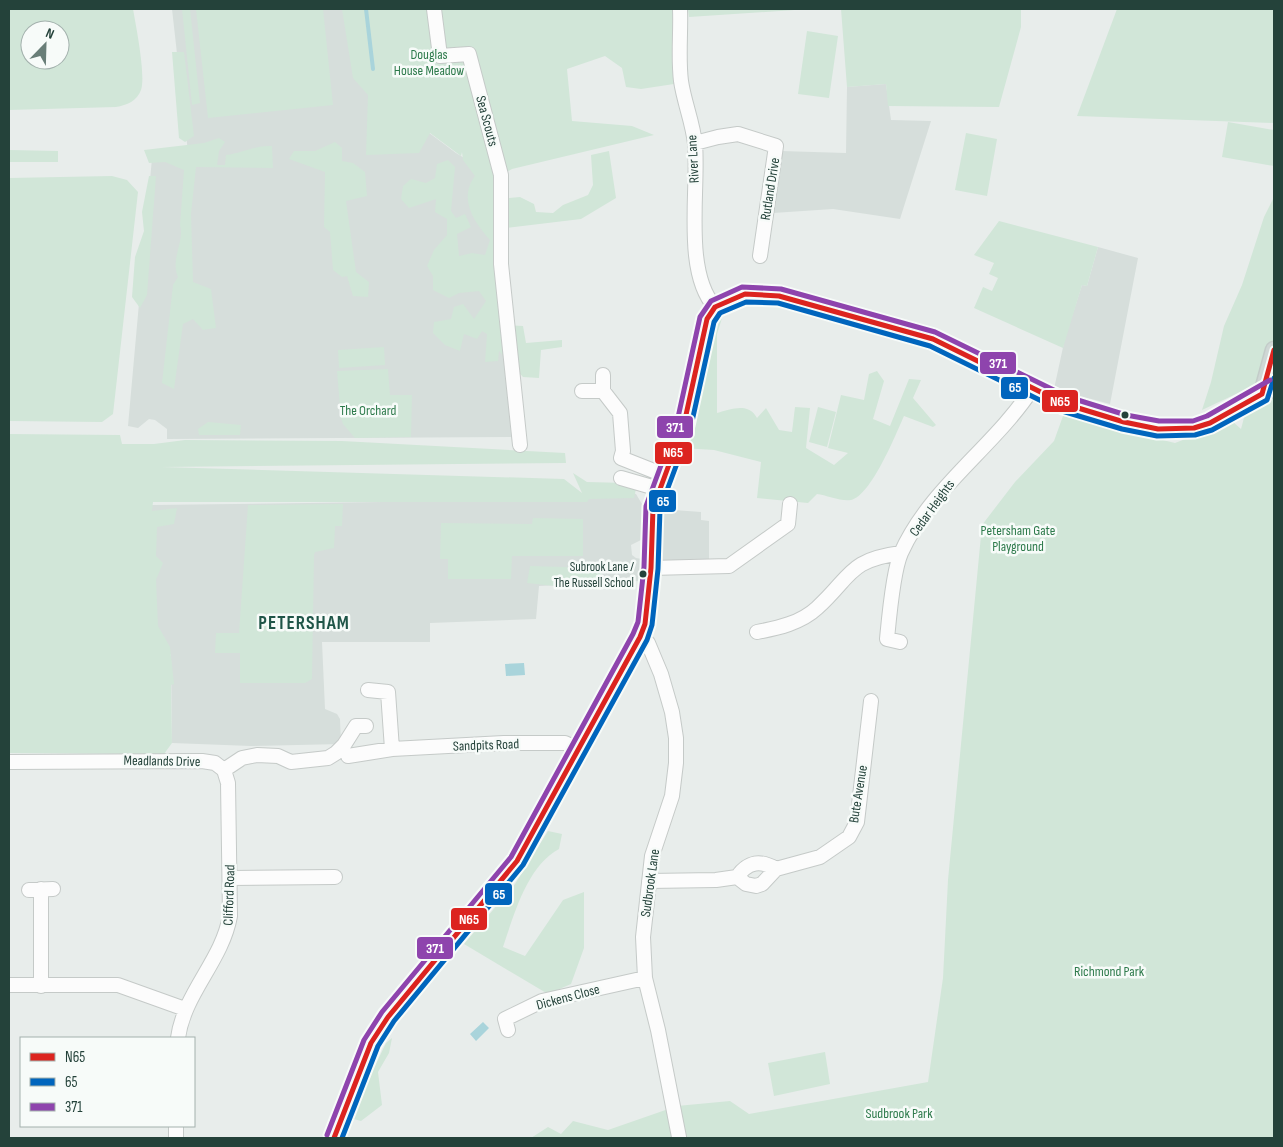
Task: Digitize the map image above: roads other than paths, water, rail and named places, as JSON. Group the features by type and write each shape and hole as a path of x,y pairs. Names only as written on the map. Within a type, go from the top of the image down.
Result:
{"main road":[{"path":"334,1138 367,1052 381,1026 510,871 535,830 640,638 645,624 651,568 652,514 661,482 684,424 706,320 715,307 745,294 779,296 934,340 1032,389 1087,411 1138,425 1167,430 1194,428 1210,423 1268,390 1274,350"}],"street":[{"name":"Sea Scouts","path":"434,9 440,56 469,54 501,175 501,264 520,446"},
{"name":"River Lane","path":"680,9 681,82 695,143 695,231 699,278 709,300 715,307"},
{"name":"Rutland Drive","path":"695,143 738,134 776,146 760,256"},
{"path":"603,375 603,391 620,413 623,451 621,458 661,482"},
{"name":"Cedar Heights","path":"888,640 889,615 901,554 940,494 1013,415 1032,389"},
{"path":"582,391 603,391"},
{"path":"621,478 661,482"},
{"path":"651,568 720,567 732,565 788,524 790,504"},
{"path":"757,632 797,622 817,609 855,567 878,556 901,554"},
{"name":"Sudbrook Lane","path":"640,638 648,643 661,674 672,712 676,738 676,763 672,796 652,856 643,937 645,978 660,1039 679,1137"},
{"path":"368,690 388,692 392,749"},
{"name":"Bute Avenue","path":"738,877 746,884 756,886 762,884 776,869 820,857 849,837 857,822 871,701"},
{"path":"224,770 242,758 257,755 278,756 291,762 342,755 356,726 366,726"},
{"name":"Sandpits Road","path":"342,755 392,749 565,743 578,749"},
{"name":"Meadlands Drive","path":"9,762 202,761 215,763 224,770"},
{"name":"Clifford Road","path":"178,1037 185,1009 227,933 230,916 228,783 224,770"},
{"name":"Bute Avenue","path":"648,881 716,880 738,877 746,866 762,862 776,869"},
{"path":"230,878 336,877"},
{"path":"41,890 41,986"},
{"name":"Dickens Close","path":"508,1030 505,1018 542,1001 645,978"},
{"path":"9,985 118,985 139,990 185,1009"}],"water":[{"path":"524,663 525,675 506,676 505,664"},
{"path":"483,1022 489,1028 476,1041 470,1034"}],"waterway":[{"path":"366,9 373,69"}],"place":[{"name":"Subrook Lane / The Russell School","path":"643,574"}],"district":[{"name":"PETERSHAM","path":"304,623"}],"park label":[{"name":"Douglas House Meadow","path":"429,62"},
{"name":"The Orchard","path":"368,410"},
{"name":"Petersham Gate Playground","path":"1018,538"},
{"name":"Richmond Park","path":"1109,971"},
{"name":"Sudbrook Park","path":"899,1113"}]}
